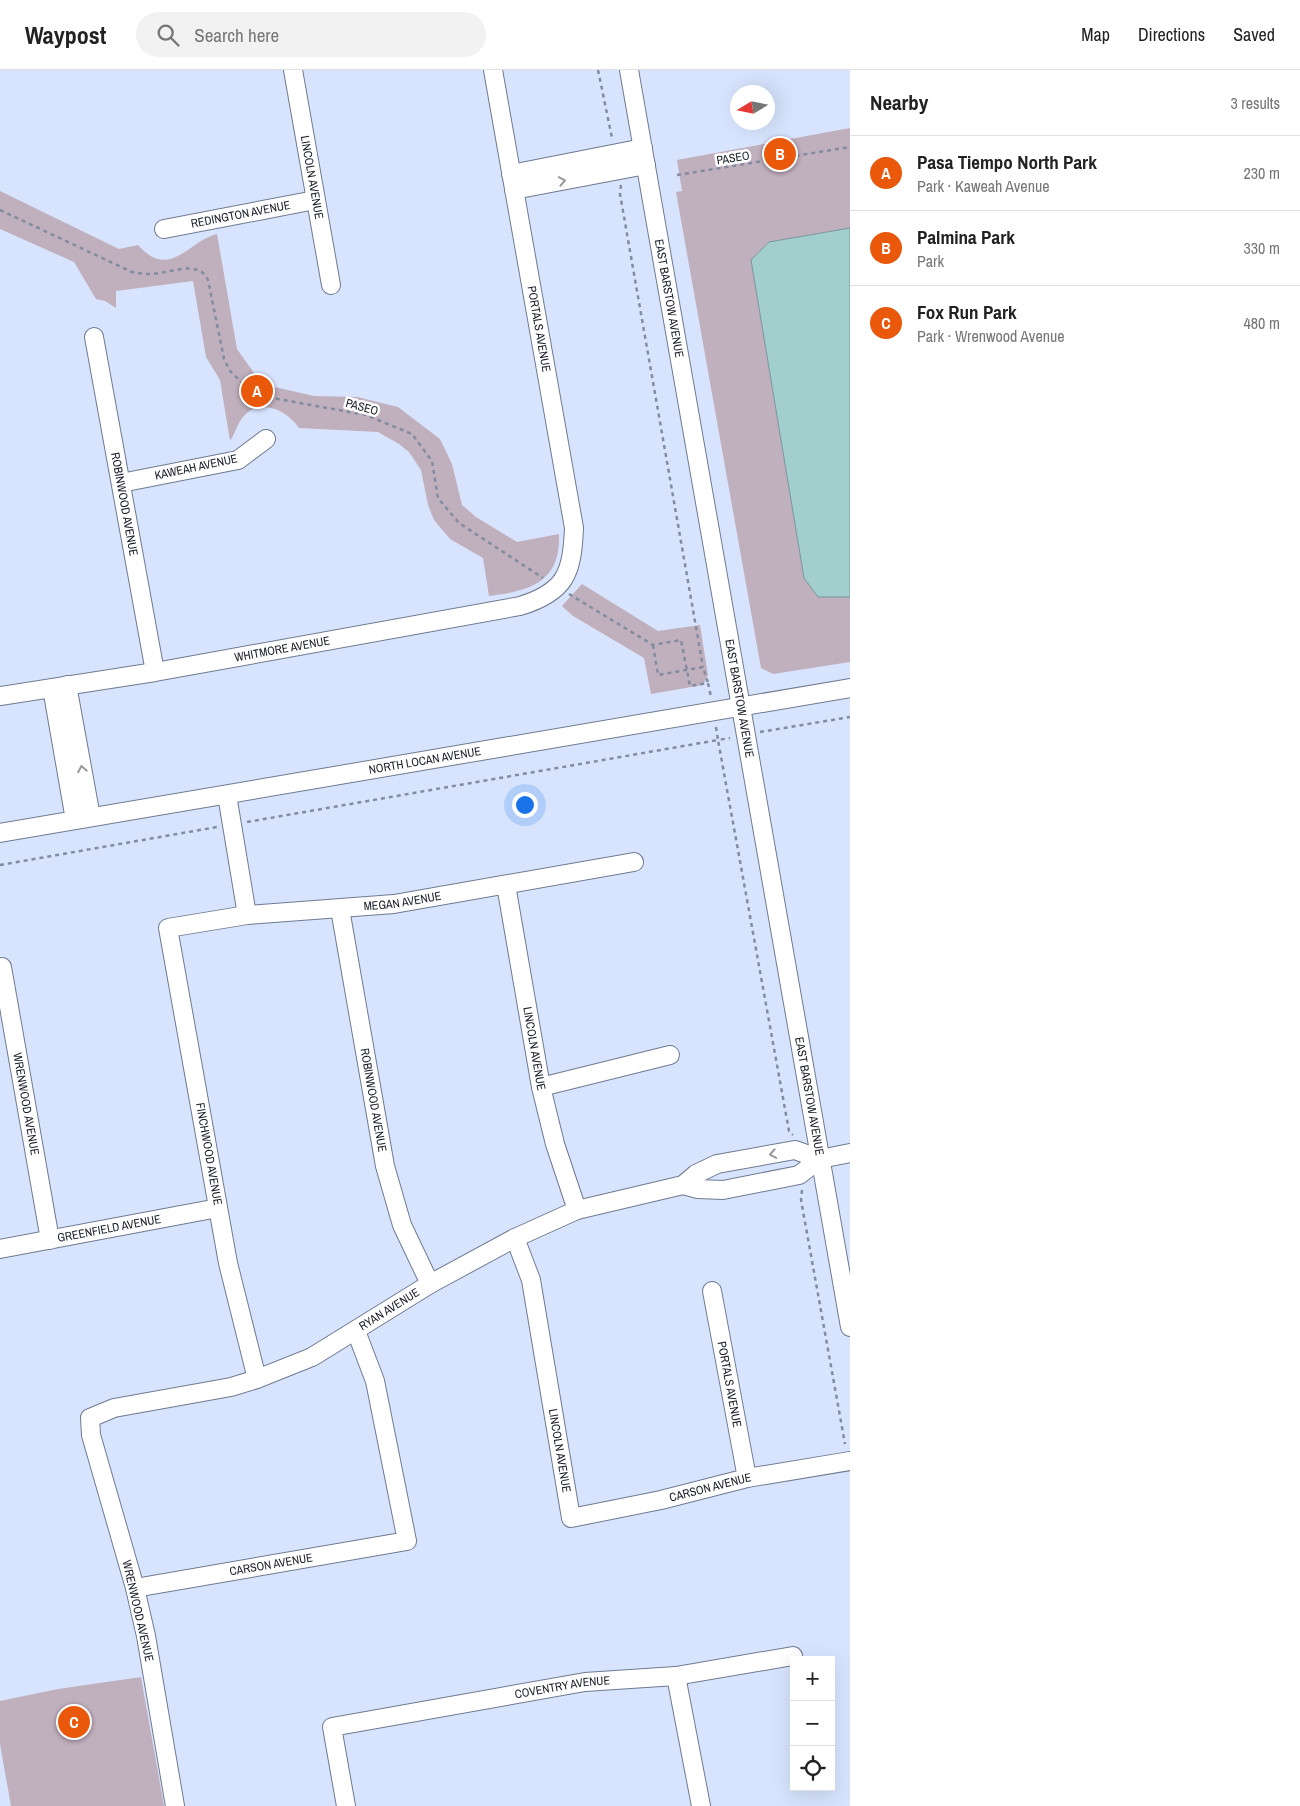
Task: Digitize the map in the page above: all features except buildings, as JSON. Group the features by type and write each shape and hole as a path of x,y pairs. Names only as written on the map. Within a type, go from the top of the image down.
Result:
{"street":[{"name":"LINCOLN AVENUE","path":"292,70 331,285"},
{"name":"PORTALS AVENUE","path":"493,70 574,528 572,559 558,586"},
{"name":"EAST BARSTOW AVENUE","path":"629,70 850,1327"},
{"path":"512,182 645,156"},
{"name":"REDINGTON AVENUE","path":"164,229 316,200"},
{"name":"ROBINWOOD AVENUE","path":"94,336 155,672"},
{"name":"KAWEAH AVENUE","path":"121,483 238,460 266,440"},
{"name":"WHITMORE AVENUE","path":"0,696 155,672 520,606 543,599 558,586"},
{"path":"59,687 83,819"},
{"name":"NORTH LOCAN AVENUE","path":"0,833 850,688"},
{"path":"227,795 246,914"},
{"name":"MEGAN AVENUE","path":"168,928 246,914 394,904 634,862"},
{"name":"LINCOLN AVENUE","path":"506,885 542,1087 555,1144 577,1210"},
{"name":"ROBINWOOD AVENUE","path":"340,909 385,1166 402,1225 430,1284"},
{"name":"FINCHWOOD AVENUE","path":"168,928 236,1302 257,1379"},
{"name":"WRENWOOD AVENUE","path":"2,967 50,1240"},
{"path":"542,1087 670,1054"},
{"name":"RYAN AVENUE","path":"90,1418 114,1408 231,1387 257,1379 312,1357 430,1284 515,1238 577,1210 683,1185 696,1174 717,1164 795,1150 820,1158"},
{"path":"820,1158 850,1153"},
{"name":"RYAN AVENUE","path":"683,1185 698,1189 723,1190 799,1175 820,1158"},
{"name":"GREENFIELD AVENUE","path":"0,1249 218,1208"},
{"name":"LINCOLN AVENUE","path":"515,1238 531,1280 571,1518"},
{"name":"PORTALS AVENUE","path":"712,1291 747,1478"},
{"name":"CARSON AVENUE","path":"135,1588 406,1541 375,1381 356,1331"},
{"name":"WRENWOOD AVENUE","path":"90,1418 91,1435 135,1588 146,1636 175,1806"},
{"name":"CARSON AVENUE","path":"571,1518 661,1500 848,1453"},
{"name":"COVENTRY AVENUE","path":"346,1806 332,1727 585,1682 676,1676 790,1657"},
{"path":"676,1676 701,1806"}],"path":[{"path":"598,70 609,133 613,141"},
{"name":"PASEO","path":"677,176 850,147"},
{"path":"621,183 620,194 703,667 708,683"},
{"name":"PASEO","path":"0,210 132,272 153,274 190,268 199,269 208,280 224,359 230,371 244,387 260,395 278,400 366,415 412,434 432,462 438,498 459,523 653,646"},
{"path":"690,686 687,670 681,640 653,646 658,674 687,670 703,667"},
{"path":"246,822 718,740 789,1131 792,1135 795,1150"},
{"path":"0,865 212,828"},
{"path":"799,1175 802,1193 801,1200 848,1453"}],"shaded area":[{"path":"850,128 850,662 773,674 761,668 676,192 682,191 677,160"},
{"path":"0,191 119,249 138,245 149,255 160,259 179,256 207,238 217,234 237,349 254,373 270,386 314,396 357,397 398,407 440,439 452,464 462,505 476,517 517,542 559,534 555,563 549,573 530,587 489,596 483,558 450,539 434,520 428,505 421,470 409,452 378,432 299,428 288,416 280,411 265,407 250,411 243,417 230,441 220,380 206,357 193,281 116,291 116,308 105,301 96,299 74,262 0,229"},
{"path":"850,228 850,597 818,597 804,578 751,260 769,242"},
{"path":"582,584 658,631 700,625 708,675 703,685 651,694 644,658 573,616 562,606"},
{"path":"141,1677 164,1806 11,1806 0,1744 0,1701 58,1689"}],"place":[{"name":"Palmina Park","path":"780,154"},
{"name":"Pasa Tiempo North Park","path":"257,391"},
{"name":"Fox Run Park","path":"74,1722"}]}
